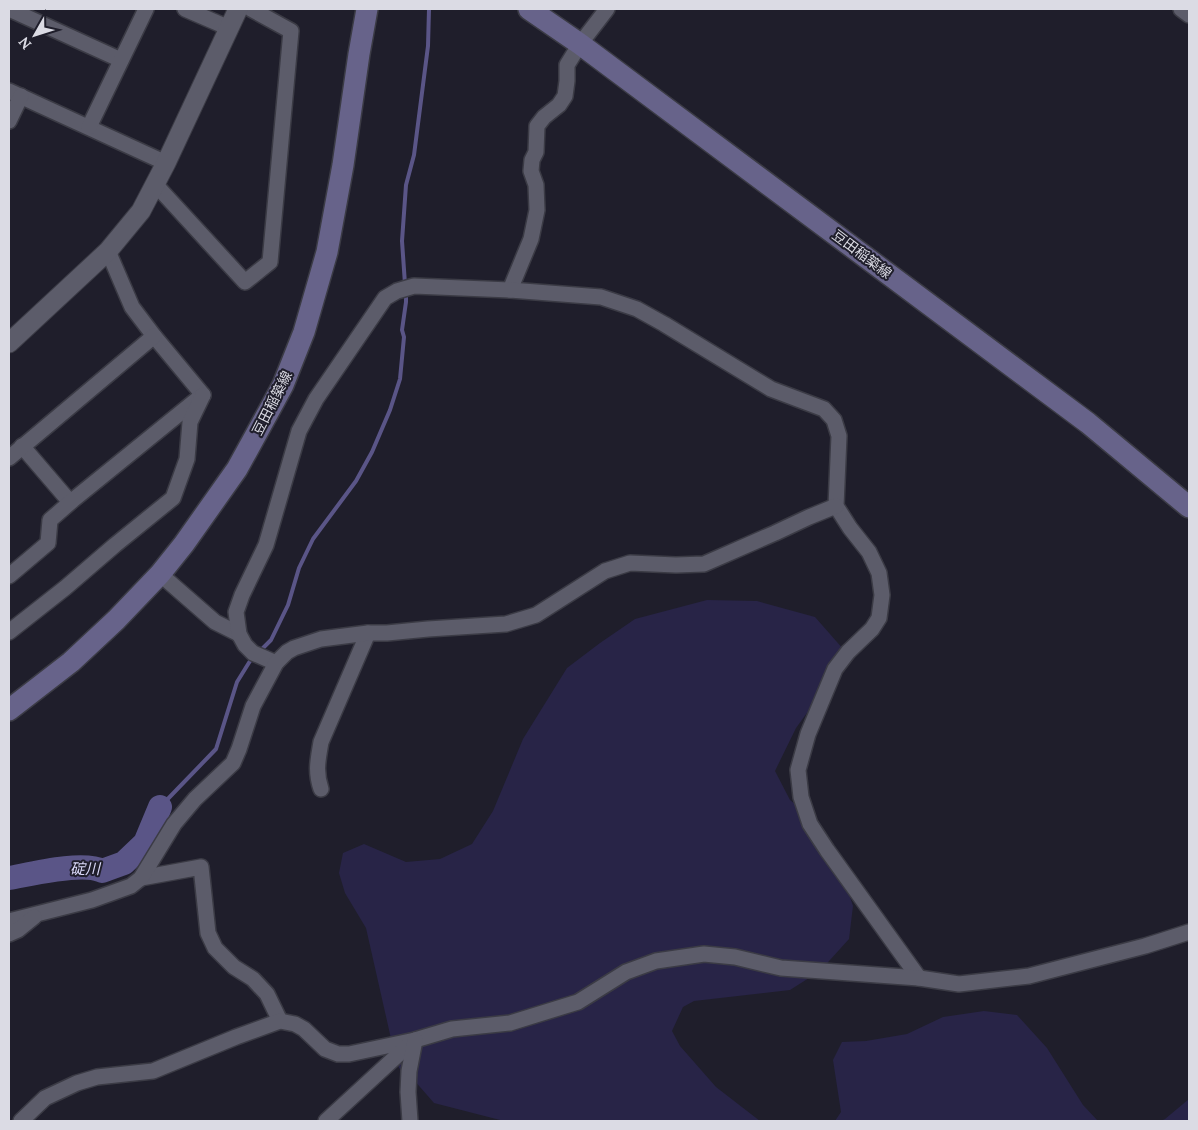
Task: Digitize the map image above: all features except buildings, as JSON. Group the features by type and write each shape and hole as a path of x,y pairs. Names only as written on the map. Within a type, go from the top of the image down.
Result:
{"main road":[{"name":"豆田稲築線","path":"9,710 71,662 116,620 160,574 201,521 237,469 282,385 304,332 326,252 343,164 367,9"},
{"name":"豆田稲築線","path":"529,9 580,44 1080,417 1189,507"}],"street":[{"path":"9,9 121,60"},
{"path":"89,127 146,9"},
{"path":"185,9 228,28"},
{"path":"9,343 108,251 141,211 166,163 238,9"},
{"path":"155,184 245,282 270,262 291,31 251,9"},
{"path":"510,290 531,238 537,210 536,185 531,170 532,160 536,152 537,126 565,96 567,65 580,44 607,9"},
{"path":"1181,9 1189,15"},
{"path":"9,121 15,93 166,163"},
{"path":"108,251 132,307 203,395"},
{"path":"276,664 253,653 245,645 239,634 236,612 242,595 266,546 299,431 316,399 385,298 397,291 414,286 510,290 601,297 637,309 771,389 824,409 834,420 839,436 836,506 869,552 879,574 882,595 879,618 872,629 848,652 835,669 808,734 798,770 800,797 810,824 860,898 919,978"},
{"path":"9,458 154,336"},
{"path":"9,576 48,543 50,520 203,395"},
{"path":"9,632 173,498 187,459 190,422 203,395"},
{"path":"22,446 70,502"},
{"path":"9,921 92,900 131,886 141,878 174,824 195,798 233,762 253,706 276,664 287,652 294,648 321,638 506,624 536,615 605,571 630,563 704,564 809,516 836,506"},
{"path":"160,574 215,622 239,634"},
{"path":"321,789 317,778 321,742 368,633"},
{"path":"141,878 201,867 208,932 215,948 234,967 267,994 280,1021"},
{"path":"9,934 18,930 38,914"},
{"path":"21,1121 45,1098 77,1083 97,1077 154,1071 280,1021 295,1024 304,1029 325,1049 338,1054 349,1054 452,1030 510,1023 578,1002 626,972 656,961 704,954 735,958 781,968 919,978 958,984 1029,976 1144,946 1189,932"},
{"path":"326,1121 415,1040"},
{"path":"410,1121 409,1071 415,1040"}],"shaded area":[{"path":"707,600 757,601 815,617 844,650 820,695 796,728 775,771 790,800 815,821 840,867 853,906 849,939 820,971 790,990 694,1001 683,1007 672,1031 680,1046 716,1087 760,1121 504,1121 434,1103 413,1079 399,1068 366,928 345,893 339,873 343,853 364,844 406,862 440,859 472,844 493,811 523,739 567,668 635,619"},
{"path":"984,1011 1017,1015 1047,1048 1083,1105 1098,1121 835,1121 841,1112 833,1060 842,1042 866,1041 907,1034 943,1017"},
{"path":"1189,1099 1189,1121 1161,1121 1165,1119"}],"waterway":[{"path":"405,284 402,241 406,185 414,155 428,46 429,9"},
{"path":"260,651 271,640 288,605 299,568 313,539 356,481 372,452 390,410 400,379 406,291"},
{"path":"160,807 216,749 237,682 253,658"},
{"name":"碇川","path":"9,878 43,871 83,867 102,871 124,863 145,843 160,807"}]}
